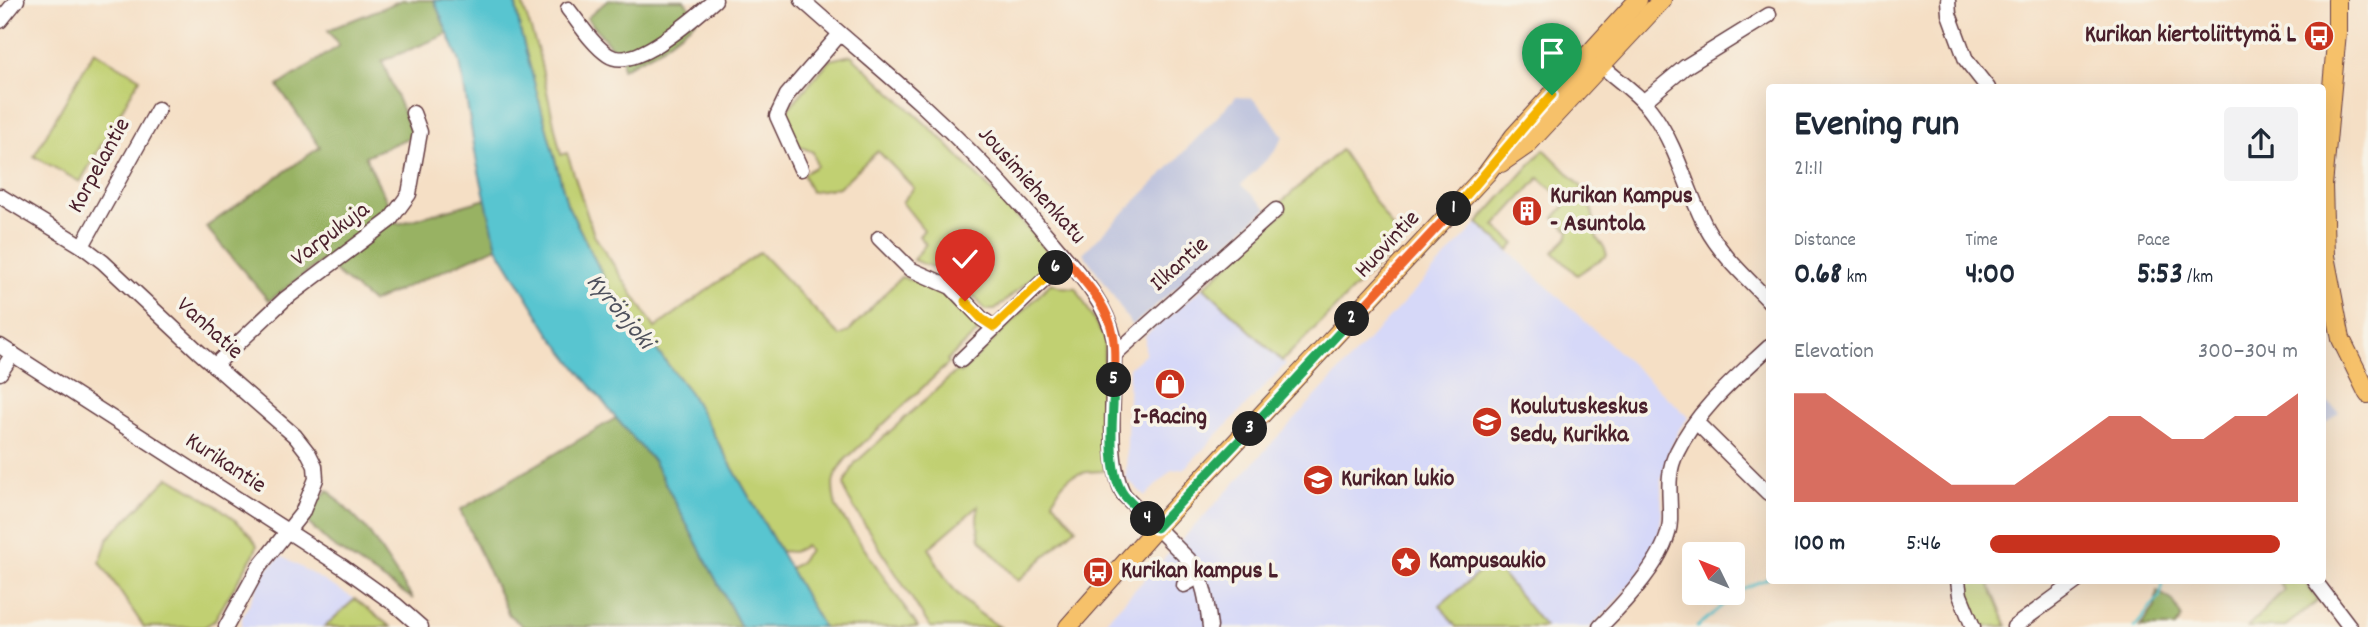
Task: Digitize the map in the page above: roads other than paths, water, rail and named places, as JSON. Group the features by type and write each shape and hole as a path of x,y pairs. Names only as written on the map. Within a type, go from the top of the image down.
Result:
{"main road":[{"name":"Huovintie","path":"1595,60 1638,0"},
{"name":"Huovintie","path":"1068,627 1156,528 1487,173 1514,136 1662,0"},
{"path":"2326,153 2337,32 2337,0"},
{"path":"2326,261 2342,339 2368,394"}],"street":[{"path":"0,20 16,0"},
{"path":"568,9 608,56 627,60 676,32 715,0"},
{"name":"Jousimiehenkatu","path":"802,0 920,103 965,147 1095,294 1105,311 1114,338 1115,476 1124,495 1192,563 1200,576"},
{"path":"1948,0 1949,14 1966,60 1986,84"},
{"path":"1643,102 1685,67 1769,15"},
{"path":"801,169 777,116 788,95 840,34"},
{"path":"1595,60 1653,113 1670,142 1708,231 1726,255 1766,298"},
{"name":"Korpelantie","path":"82,246 158,109"},
{"name":"Varpukuja","path":"214,366 285,299 390,220 410,194 420,132 413,113"},
{"name":"Vanhatie","path":"0,196 82,246 103,262 214,366 295,436 309,454 315,466 316,479 311,495 302,513 259,567 226,627"},
{"name":"Ilkantie","path":"1115,354 1276,210"},
{"path":"879,238 910,269 951,287 982,319 994,327"},
{"path":"961,360 1066,259"},
{"path":"0,373 6,350"},
{"name":"Kurikantie","path":"6,350 343,567 396,605 421,627"},
{"path":"1600,627 1639,585 1661,550 1671,524 1668,477 1676,452 1696,422 1719,395 1766,350"},
{"path":"1696,422 1766,490"},
{"path":"1184,585 1200,576 1210,627"},
{"path":"1958,584 1973,627"},
{"path":"2014,627 2073,584"},
{"path":"2317,584 2350,627"}],"water":[{"name":"Kyrönjoki","path":"434,0 515,0 520,30 567,204 610,290 690,393 823,627 741,627 654,462 550,334 497,247 477,163 460,62"}],"waterway":[{"path":"1697,627 1742,589 1766,579"},
{"path":"2135,627 2160,596 2162,584"}],"place":[{"name":"Kurikan kiertoliittymä L","path":"2319,36"},
{"name":"Kurikan Kampus - Asuntola","path":"1527,211"},
{"name":"I-Racing","path":"1170,384"},
{"name":"Koulutuskeskus Sedu, Kurikka","path":"1487,422"},
{"name":"Kurikan lukio","path":"1318,480"},
{"name":"Kampusaukio","path":"1406,562"},
{"name":"Kurikan kampus L","path":"1098,572"}]}
